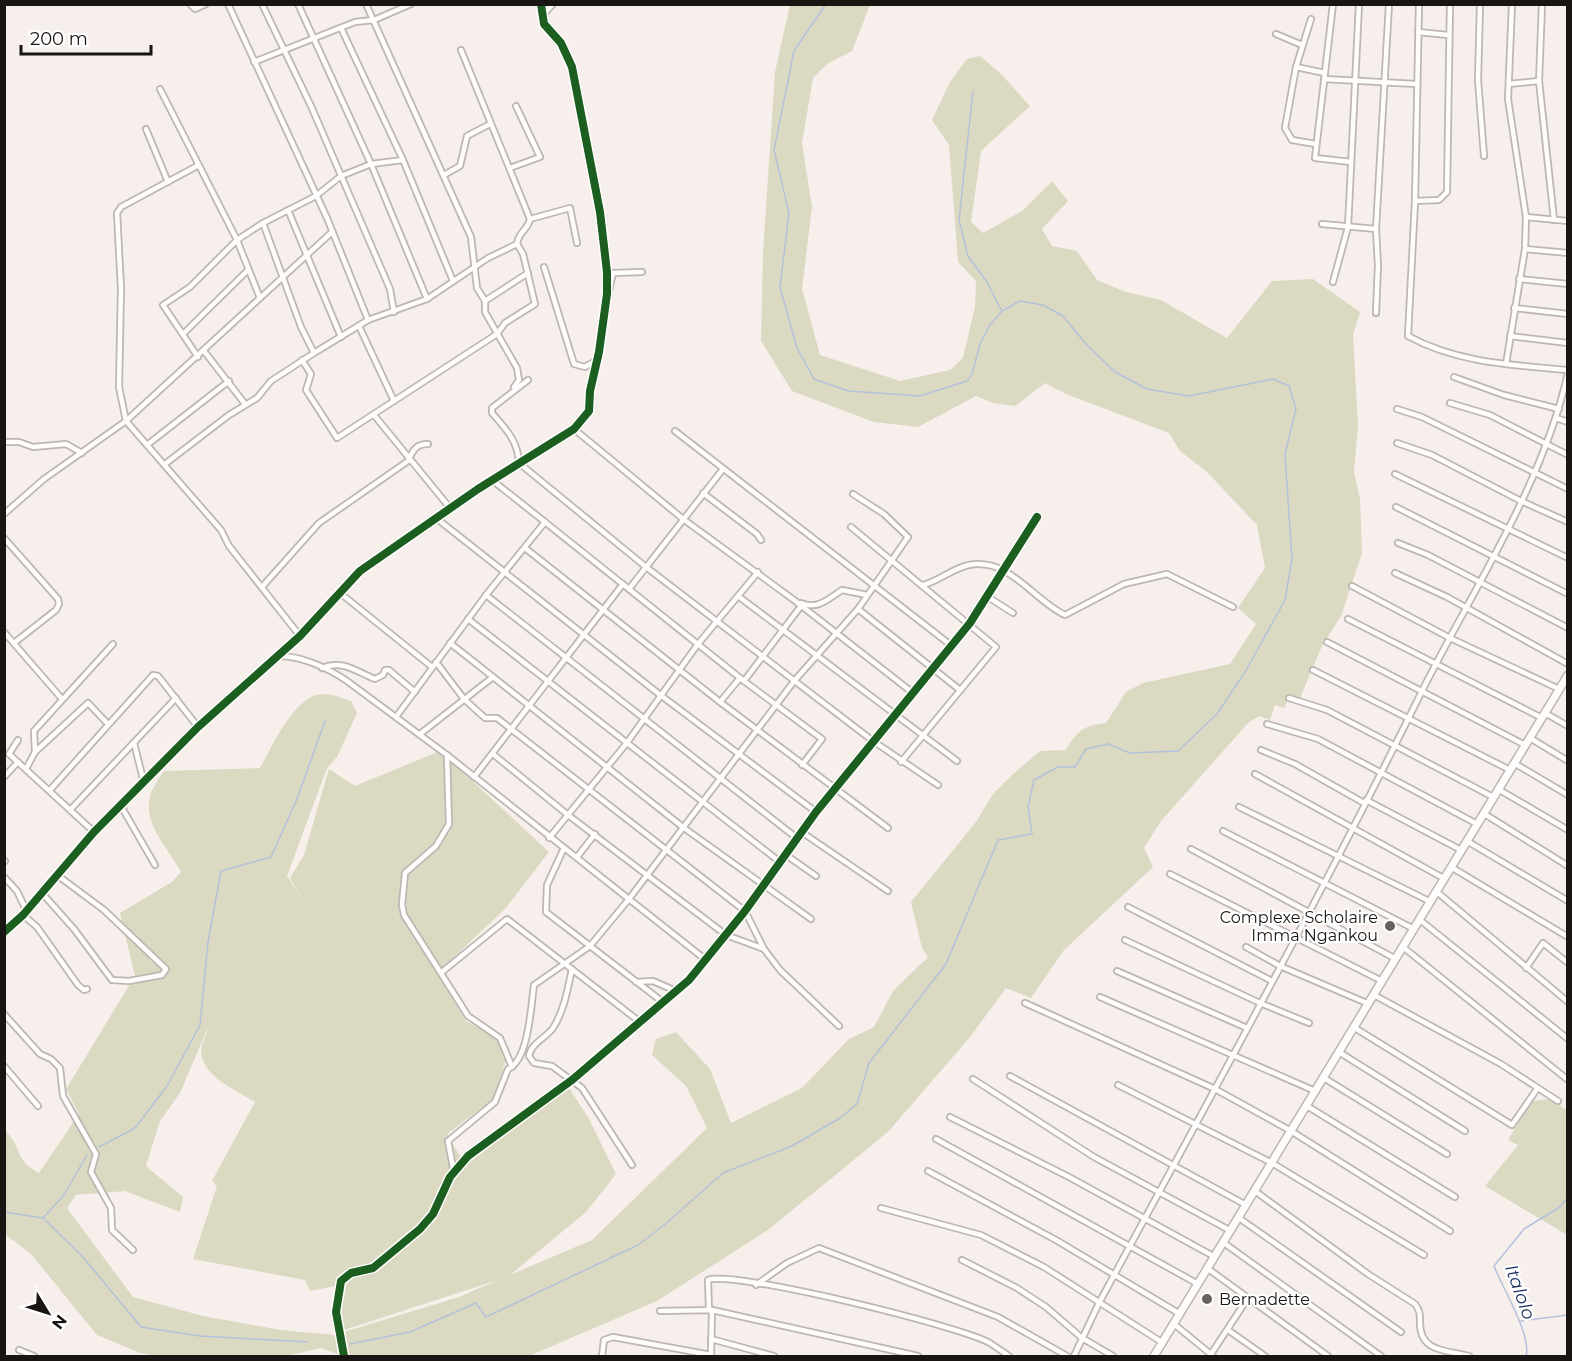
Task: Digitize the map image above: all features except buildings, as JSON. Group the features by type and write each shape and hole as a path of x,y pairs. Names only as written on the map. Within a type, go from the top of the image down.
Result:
{"highway":[{"path":"1154,1356 1527,741 1562,689 1568,675"}],"street":[{"path":"190,4 195,9 206,4"},
{"path":"228,4 332,232 368,320"},
{"path":"262,4 390,289 394,312"},
{"path":"298,4 371,164 427,299"},
{"path":"366,4 471,237 477,288 485,301 485,312 518,372 519,380 511,392"},
{"path":"254,63 355,22 374,20 411,4"},
{"path":"542,4 544,24 563,47 574,77 603,232 607,294"},
{"path":"543,15 553,4"},
{"path":"1333,4 1315,159 1351,162"},
{"path":"1333,282 1348,227 1352,112 1357,83 1359,4"},
{"path":"1376,313 1378,265 1376,229 1389,4"},
{"path":"1074,1356 1100,1303 1310,911 1379,773 1480,583 1546,446 1561,403 1568,371 1446,354 1408,336 1415,201 1419,4"},
{"path":"1415,201 1439,200 1447,192 1450,4"},
{"path":"1480,4 1478,80 1484,156"},
{"path":"1506,364 1525,249 1526,217 1508,99 1512,4"},
{"path":"1542,4 1539,81 1554,220"},
{"path":"1311,20 1296,67 1285,128 1292,140 1316,144"},
{"path":"341,28 403,160 453,281"},
{"path":"1418,32 1448,35"},
{"path":"1276,34 1302,45"},
{"path":"302,360 311,374 306,390 337,438 496,334 505,323 535,304 528,273 517,244 519,234 528,227 530,219 461,50"},
{"path":"1296,67 1357,83 1384,81 1416,84"},
{"path":"1509,84 1539,81"},
{"path":"160,89 197,166 237,240 260,298"},
{"path":"510,168 540,157 516,106"},
{"path":"444,175 460,166 467,136 490,124"},
{"path":"146,129 168,183"},
{"path":"198,357 163,304 190,286 237,240 263,223 316,196 341,176 371,164 403,160"},
{"path":"197,166 121,207 117,213 122,288 119,387 126,421 221,530 229,546 300,636"},
{"path":"530,219 570,208 577,243"},
{"path":"288,210 340,336"},
{"path":"1526,217 1568,221"},
{"path":"263,223 301,327 314,353"},
{"path":"1322,224 1376,229"},
{"path":"4,514 44,479 126,421 198,357 307,252 332,232"},
{"path":"165,464 260,395 271,381 340,336 368,320 427,299 476,266 517,244"},
{"path":"1525,249 1568,253"},
{"path":"544,267 574,364 585,367 597,360"},
{"path":"183,334 248,270"},
{"path":"4,932 42,893 94,832 198,727 300,636 367,565 492,480 574,429 589,411 590,391 607,294 613,273 642,272"},
{"path":"485,301 528,273"},
{"path":"1519,279 1568,284"},
{"path":"1514,308 1568,314"},
{"path":"359,326 394,401"},
{"path":"1510,336 1568,343"},
{"path":"204,351 245,404"},
{"path":"1454,377 1504,395 1559,410"},
{"path":"528,380 493,406 492,413 509,430 518,450 519,463 646,567 763,654 873,741 938,784"},
{"path":"147,445 229,381"},
{"path":"1561,403 1568,404"},
{"path":"1450,404 1490,415 1546,446 1568,455"},
{"path":"1397,409 1432,422 1533,474 1568,489"},
{"path":"374,415 408,461 450,508"},
{"path":"1556,418 1568,422"},
{"path":"574,429 683,519 758,572 913,693"},
{"path":"675,431 952,646"},
{"path":"4,442 20,442 33,447 66,444 82,453"},
{"path":"1398,442 1432,455 1521,501 1568,522"},
{"path":"262,587 319,523 408,461 413,449 418,445 428,444"},
{"path":"629,589 723,469"},
{"path":"1395,474 1568,558"},
{"path":"492,480 776,706 822,738 802,765"},
{"path":"704,493 757,534 761,540"},
{"path":"454,1173 448,1141 495,1102 508,1069 512,1067 525,1047 534,985 590,946 721,780 795,680 858,609 908,536 874,507 853,494"},
{"path":"1396,507 1568,594"},
{"path":"344,1356 336,1312 341,1281 351,1273 373,1268 420,1229 433,1214 454,1173 477,1149 572,1080 664,1003 706,960 803,833 816,812 970,623 1037,517"},
{"path":"436,518 659,694 816,812"},
{"path":"396,717 468,619 544,522"},
{"path":"851,527 970,623 996,647 902,762"},
{"path":"4,538 58,599 59,604 56,610 14,643"},
{"path":"1398,543 1428,555 1568,628"},
{"path":"525,549 678,670 888,828"},
{"path":"923,585 968,565 1005,570 1065,615 1124,584 1167,574 1233,607"},
{"path":"549,838 626,744 659,694 698,644 758,572"},
{"path":"1395,573 1568,664"},
{"path":"474,777 623,584"},
{"path":"1352,586 1450,638 1562,689"},
{"path":"794,600 807,605 816,605 827,602 842,590 867,595"},
{"path":"340,593 432,667"},
{"path":"486,596 798,839"},
{"path":"738,596 957,761"},
{"path":"988,597 1013,613"},
{"path":"720,702 742,679 801,606"},
{"path":"858,609 960,690"},
{"path":"468,619 780,862"},
{"path":"1348,619 1568,726"},
{"path":"4,632 62,699"},
{"path":"1327,642 1422,691 1568,760"},
{"path":"450,643 684,828 811,919"},
{"path":"35,752 34,731 113,644"},
{"path":"277,656 295,657 341,677 420,734 706,960"},
{"path":"436,662 464,699 485,718 495,717 745,911 764,949 780,970 839,1026"},
{"path":"322,668 351,667 375,680 383,675 385,670 389,670 415,692"},
{"path":"1314,670 1408,720 1568,795"},
{"path":"50,790 153,675 158,676 198,727"},
{"path":"420,734 494,677"},
{"path":"71,809 176,698"},
{"path":"1289,698 1327,710 1493,797"},
{"path":"26,769 35,752 88,703 108,724"},
{"path":"1267,724 1318,739 1477,824"},
{"path":"18,740 9,754 94,832"},
{"path":"134,743 144,783"},
{"path":"1261,750 1295,764 1461,850"},
{"path":"493,754 568,815 726,935 764,949"},
{"path":"447,755 450,820 436,846 406,873 402,905 416,934 470,1019 500,1038 512,1067"},
{"path":"4,777 18,762"},
{"path":"1255,774 1444,879"},
{"path":"1498,789 1568,830"},
{"path":"121,806 155,865"},
{"path":"1239,807 1431,902"},
{"path":"1483,813 1568,866"},
{"path":"1223,831 1414,929"},
{"path":"803,833 888,891"},
{"path":"577,857 595,834"},
{"path":"1467,842 1568,901"},
{"path":"564,848 547,885 546,911 664,1003"},
{"path":"1191,849 1396,959"},
{"path":"786,855 816,876"},
{"path":"1451,867 1568,937"},
{"path":"1170,874 1382,981"},
{"path":"42,893 74,929 112,980 129,981 162,975 166,969 104,910 57,875"},
{"path":"4,877 17,891 26,910"},
{"path":"1437,892 1568,1002"},
{"path":"1128,907 1272,981"},
{"path":"22,915 37,927 78,985 84,990 87,989"},
{"path":"442,972 507,919 640,1022"},
{"path":"1420,920 1568,1039"},
{"path":"1125,940 1260,1004 1309,1023"},
{"path":"1526,968 1543,943 1568,963"},
{"path":"1246,947 1280,966 1369,1004"},
{"path":"1403,947 1568,1080"},
{"path":"572,969 558,1019 551,1031 528,1055 534,1063 552,1066 582,1088 632,1165"},
{"path":"1117,971 1247,1028"},
{"path":"636,982 653,981 676,991"},
{"path":"1374,995 1501,1064 1558,1101"},
{"path":"1100,997 1315,1091"},
{"path":"1025,1003 1215,1089 1291,1131 1450,1231"},
{"path":"4,1014 40,1054 51,1059 60,1068 63,1096 96,1154 91,1172 111,1208 112,1230 133,1250"},
{"path":"1354,1028 1512,1125 1537,1089"},
{"path":"1340,1052 1465,1131"},
{"path":"4,1066 38,1106"},
{"path":"1010,1076 1246,1205"},
{"path":"1324,1078 1448,1154"},
{"path":"974,1079 1094,1156 1231,1231"},
{"path":"1118,1085 1272,1163 1424,1255"},
{"path":"1307,1106 1455,1197"},
{"path":"950,1117 1215,1257"},
{"path":"936,1139 1131,1248 1137,1248 1198,1284"},
{"path":"928,1171 1115,1275 1180,1314"},
{"path":"1255,1191 1364,1271 1411,1301 1418,1308 1420,1336 1425,1344 1469,1356"},
{"path":"881,1208 981,1235 1035,1262 1163,1342"},
{"path":"1239,1218 1401,1332"},
{"path":"1224,1243 1381,1356"},
{"path":"756,1285 787,1263 819,1248 998,1317 1067,1356"},
{"path":"962,1260 1017,1288 1046,1307 1082,1338 1113,1356"},
{"path":"1208,1268 1328,1356"},
{"path":"602,1356 604,1340 613,1337 711,1356 708,1280 721,1279 815,1294 926,1321 989,1342 1009,1356"},
{"path":"1174,1324 1212,1355 1248,1298"},
{"path":"660,1311 710,1310 894,1354 918,1356"},
{"path":"1228,1330 1265,1356"},
{"path":"711,1339 774,1356"},
{"path":"19,1350 34,1356"}],"shaded area":[{"path":"790,5 870,5 852,51 827,64 813,78 802,143 812,207 802,289 820,355 900,381 950,370 963,358 975,307 976,281 958,262 949,145 932,120 950,82 967,59 980,56 1001,74 1030,106 981,151 971,222 983,233 1022,211 1052,181 1068,201 1042,229 1052,246 1077,251 1097,280 1126,292 1161,300 1227,338 1272,281 1313,279 1360,312 1353,335 1358,426 1354,472 1360,499 1362,553 1341,616 1322,646 1300,698 1290,695 1284,708 1275,705 1270,720 1259,716 1249,722 1161,821 1144,848 1153,867 1064,950 1031,998 1006,988 970,1037 888,1132 768,1230 657,1301 529,1356 342,1356 321,1348 286,1356 159,1356 140,1353 97,1335 31,1254 5,1234 5,1130 22,1158 39,1173 79,1114 66,1089 135,976 120,913 172,882 181,872 158,836 150,817 150,796 164,771 260,768 294,712 313,696 330,695 351,701 357,713 337,757 327,768 287,876 302,899 290,878 304,855 329,769 355,786 440,751 549,852 505,909 437,973 466,1021 496,1038 506,1059 495,1098 447,1134 465,1165 569,1088 588,1117 616,1174 587,1211 510,1275 592,1240 707,1128 686,1086 652,1055 656,1039 676,1032 710,1069 731,1123 802,1088 849,1039 874,1027 893,991 928,957 922,948 911,902 976,822 993,794 1040,751 1066,750 1082,730 1092,725 1106,723 1126,692 1143,683 1230,664 1256,624 1238,608 1265,568 1257,525 1206,471 1180,451 1169,433 1066,394 1045,383 1015,406 993,403 976,396 918,427 874,422 792,391 761,341 763,252 775,72","holes":["209,1025 202,1046 203,1061 214,1076 255,1102 212,1181 217,1186 193,1259 305,1280 310,1291 335,1286 344,1330 498,1280 459,1297 334,1335 281,1330 203,1316 133,1297 67,1208 76,1195 125,1191 180,1212 183,1197 146,1166 160,1121 180,1093"]},
{"path":"1550,1099 1565,1109 1567,1107 1567,1235 1485,1186 1518,1145 1508,1140 1532,1101"}],"waterway":[{"path":"350,1344 410,1332 476,1303 486,1317 638,1245 723,1173 792,1146 840,1118 857,1104 869,1063 946,964 998,840 1032,834 1028,807 1034,780 1058,767 1075,767 1086,749 1108,744 1130,753 1178,751 1217,714 1245,672 1285,600 1292,559 1285,454 1296,409 1289,386 1273,379 1189,396 1147,389 1115,372 1086,344 1063,316 1043,305 1020,301 1002,311 990,325 980,344 972,374 967,381 920,396 848,391 814,379 797,348 780,287 789,213 774,150 794,51 826,4"},
{"path":"973,91 959,220 968,256 987,282 1001,310"},
{"path":"99,1147 135,1128 167,1086 200,1025 208,942 221,871 271,857 297,799 325,721"},
{"path":"4,1212 43,1218 64,1195 87,1155"},
{"name":"Italolo","path":"1526,1356 1527,1347 1521,1324 1494,1266 1524,1229 1560,1207 1568,1197"},
{"path":"43,1218 82,1256 141,1327 200,1336 307,1342"},
{"path":"1521,1321 1568,1315"}],"cycle path":[{"path":"4,932 23,915 94,832 198,727 300,636 360,571 478,489 574,429 589,411 590,391 599,352 607,294 607,272 600,212 572,67 561,43 544,24 541,4"},
{"path":"344,1356 336,1312 341,1281 351,1273 373,1268 420,1229 433,1214 450,1177 468,1156 572,1080 689,980 745,911 816,812 970,623 1037,517"}],"place":[{"name":"Complexe Scholaire Imma Ngankou","path":"1390,926"},
{"name":"Bernadette","path":"1207,1299"}]}
